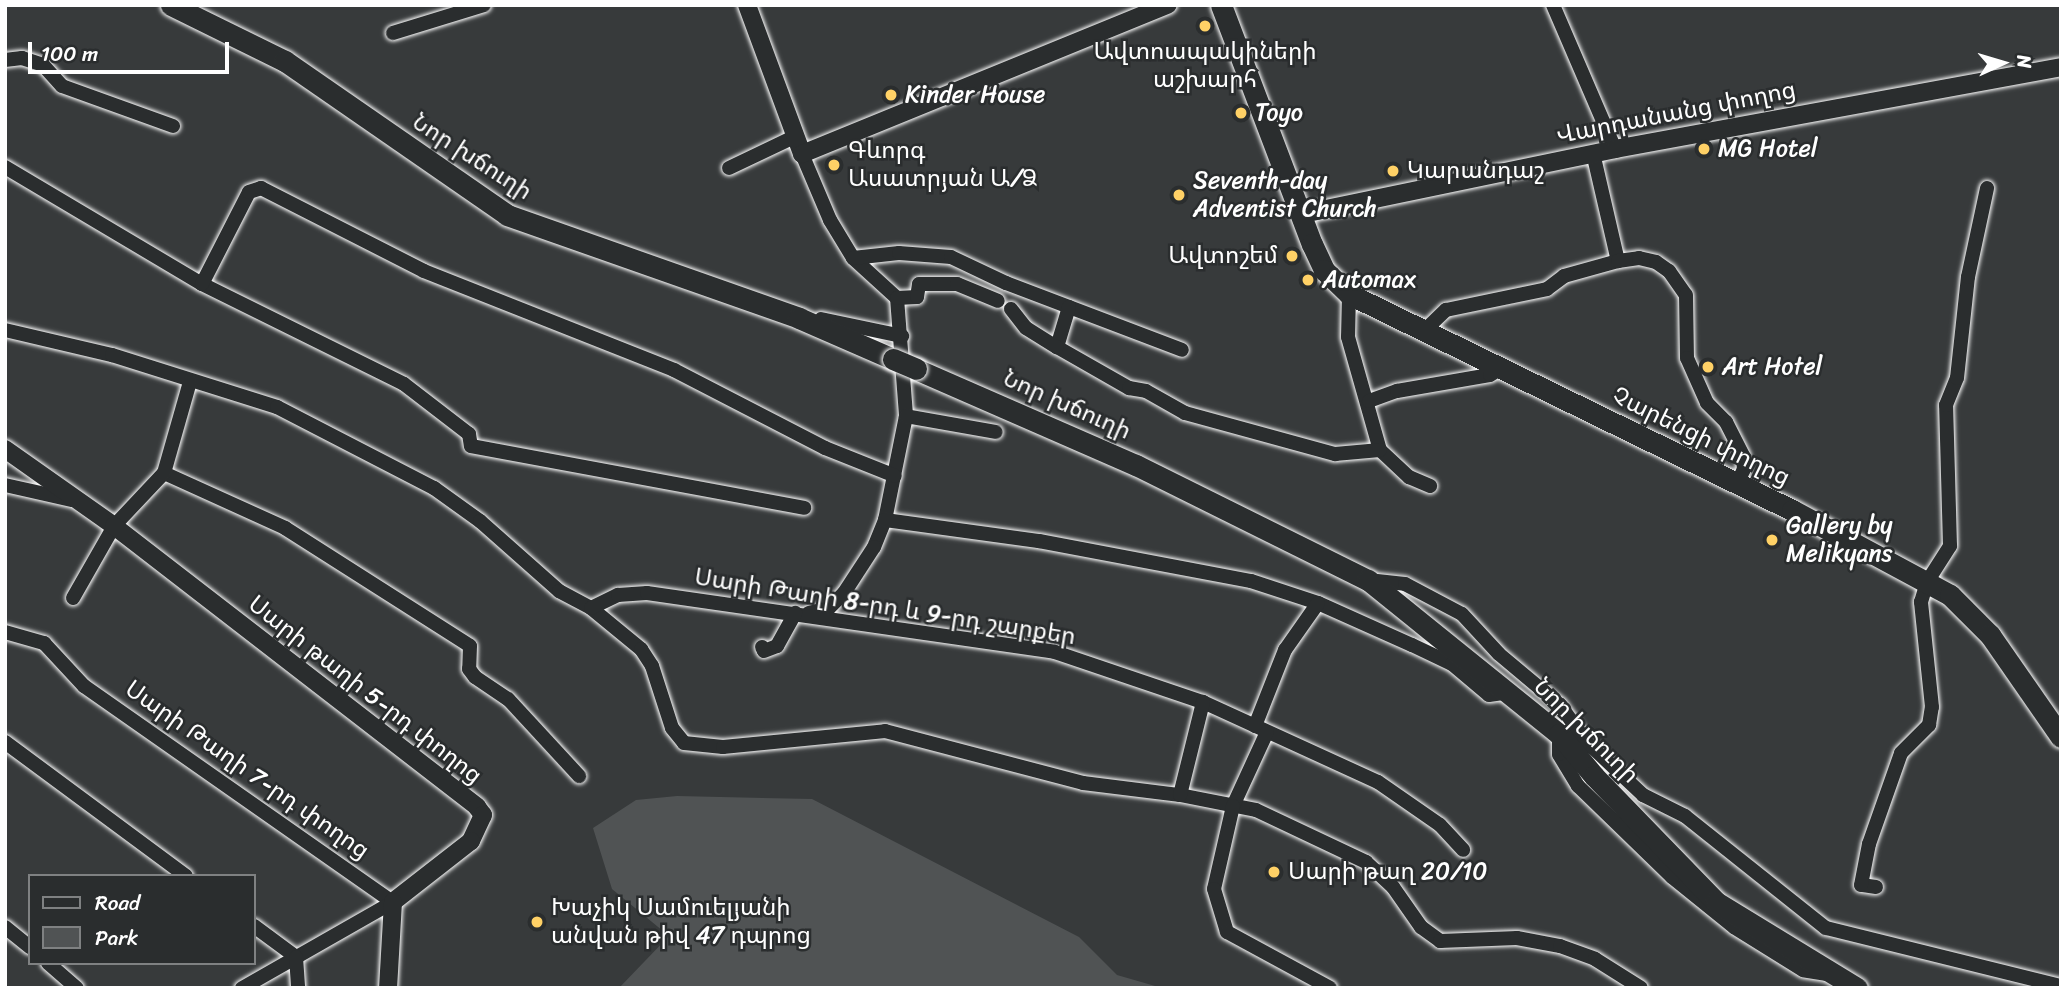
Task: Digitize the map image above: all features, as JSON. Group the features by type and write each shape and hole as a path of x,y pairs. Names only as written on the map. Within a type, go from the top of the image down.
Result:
{"main road":[{"name":"Նոր խճուղի","path":"171,5 285,61 507,215 799,318 1136,464 1368,580 1505,693 1594,776 1716,902 1829,974 1857,988"},
{"name":"Չարենցի փողոց","path":"1221,5 1324,270 1349,294 1737,484 1950,595 1990,635 2061,737"}],"street":[{"path":"393,33 484,5"},
{"path":"747,5 802,154 830,220 853,258 897,298 906,416 885,520 863,567 829,608 802,613 777,646 764,651 762,647"},
{"path":"802,154 1168,5"},
{"path":"1553,5 1615,149"},
{"path":"5,60 22,58 43,65 62,86 173,126"},
{"name":"Վարդանանց փողոց","path":"1302,214 1593,153 2061,67"},
{"path":"729,168 796,136"},
{"path":"1593,153 1618,261"},
{"path":"5,167 202,284 404,384 469,434 471,446 804,508"},
{"path":"202,284 250,191 261,188 280,195 425,271 674,370 825,448 895,476"},
{"path":"1877,887 1861,885 1868,844 1902,753 1929,725 1932,706 1921,602 1927,582 1950,546 1946,405 1957,378 1968,276 1987,188"},
{"path":"853,258 899,253 951,257 1069,307 1182,350"},
{"path":"1425,330 1446,310 1547,289 1564,276 1618,261 1639,258 1656,262 1679,283 1689,308 1687,358 1707,403 1726,422 1742,456 1744,469 1737,484"},
{"path":"897,298 917,297 919,284 957,284 998,301"},
{"path":"1349,294 1349,338 1369,401 1380,450 1409,477 1430,486"},
{"path":"1057,347 1069,307"},
{"path":"1011,309 1026,328 1097,372 1146,391 1185,413 1335,454 1380,450"},
{"path":"799,318 902,336"},
{"path":"5,330 113,355 190,382 277,407 434,488 480,521 559,590 591,608 647,657 672,728 684,743 723,747 885,731 1044,775 1180,795 1279,817 1366,862 1393,887 1421,927 1440,941 1517,938 1560,946 1595,959 1641,988"},
{"path":"1369,401 1397,391 1490,375 1500,369"},
{"path":"72,598 114,526 164,473 190,382"},
{"path":"906,416 996,432"},
{"path":"5,449 72,500 114,526"},
{"path":"164,473 285,528 470,646 470,669 475,677 508,699 579,776"},
{"path":"5,485 72,500"},
{"path":"885,520 1040,541 1251,581 1318,603 1452,664 1489,695 1505,693"},
{"name":"Սարի թաղի 5-րդ փողոց","path":"114,526 477,807 483,815 471,841 393,902"},
{"path":"1368,580 1405,584 1462,614 1499,654 1560,705 1588,745 1643,794 1685,816 1826,928 2061,986"},
{"name":"Սարի Թաղի 8-րդ և 9-րդ շարքեր","path":"591,608 633,592 802,613 853,625 1055,652 1203,702 1387,787 1440,825 1463,850"},
{"path":"1318,603 1285,649 1261,729 1233,806 1214,889 1227,932 1330,988"},
{"name":"Սարի Թաղի 7-րդ փողոց","path":"5,632 44,643 85,685 393,902"},
{"path":"1180,795 1203,702"},
{"path":"5,742 183,874"},
{"path":"1559,744 1588,745"},
{"path":"242,988 393,902"},
{"path":"388,988 393,902"},
{"path":"5,927 28,945"},
{"path":"256,927 296,957 298,988"},
{"path":"50,965 77,988"}],"green space":[{"path":"677,796 812,799 1079,937 1117,975 1162,988 619,988 669,936 612,889 593,828 636,800"}],"place":[{"name":"Ավտոապակիների աշխարհ","path":"1205,26"},
{"name":"Kinder House","path":"891,95"},
{"name":"Toyo","path":"1241,113"},
{"name":"MG Hotel","path":"1704,149"},
{"name":"Գևորգ Ասատրյան Ա/Ձ","path":"834,165"},
{"name":"Կարանդաշ","path":"1393,171"},
{"name":"Seventh-day Adventist Church","path":"1179,195"},
{"name":"Ավտոշեմ","path":"1292,256"},
{"name":"Automax","path":"1308,280"},
{"name":"Art Hotel","path":"1708,367"},
{"name":"Gallery by Melikyans","path":"1772,540"},
{"name":"Սարի թաղ 20/10","path":"1274,872"},
{"name":"Խաչիկ Սամուելյանի անվան թիվ 47 դպրոց","path":"537,922"}]}
